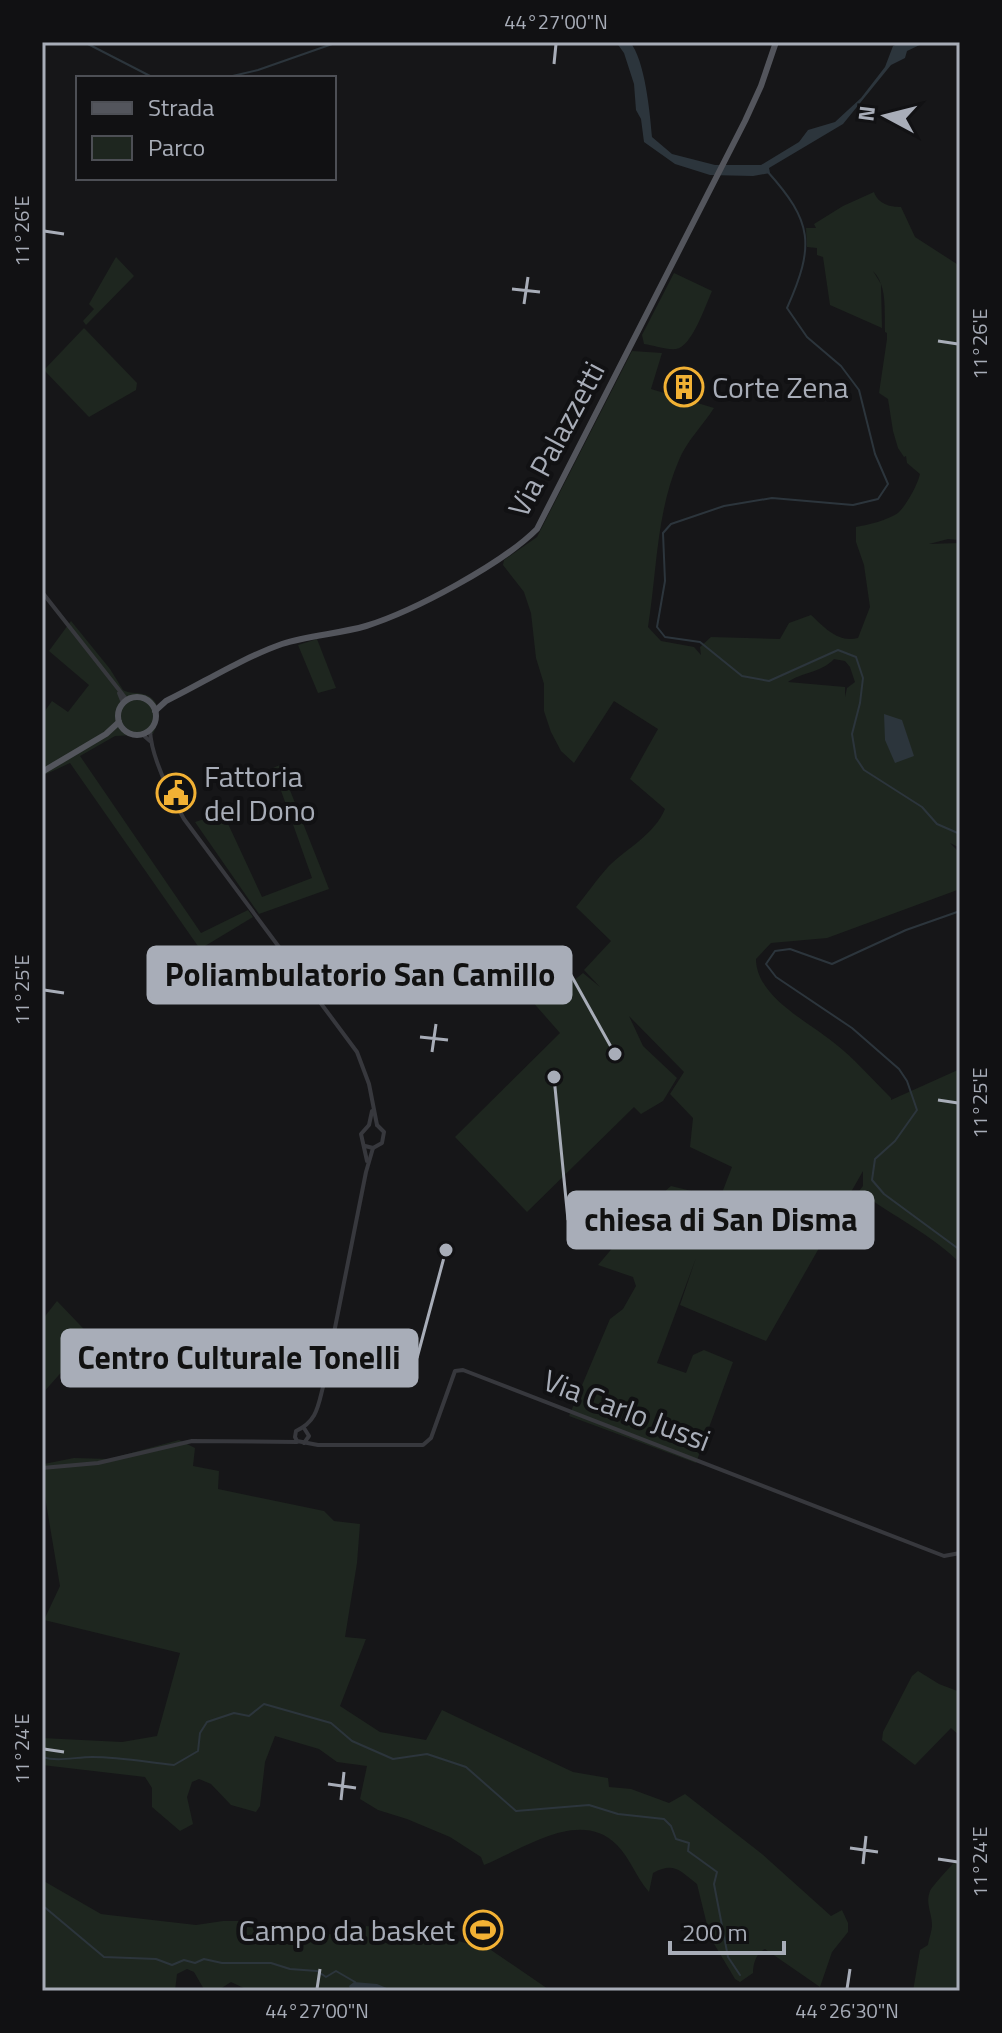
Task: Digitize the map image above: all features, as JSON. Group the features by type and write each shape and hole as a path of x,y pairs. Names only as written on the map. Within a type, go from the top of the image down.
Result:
{"main road":[{"name":"Via Palazzetti","path":"155,711 166,701 278,645 304,637 364,627 404,612 525,541 537,529 736,139 761,86 776,42"},
{"name":"Via Palazzetti","path":"125,702 142,698 166,701"},
{"path":"106,734 125,731 143,735 150,730 155,711 149,701"},
{"path":"125,702 118,715 125,731"},
{"path":"42,772 106,734 119,722"}],"street":[{"path":"42,592 125,702"},
{"path":"150,730 150,741 184,819 357,1052 369,1084 377,1125"},
{"path":"143,735 150,741"},
{"path":"368,1163 361,1134 369,1125 373,1109"},
{"path":"365,1146 373,1148 381,1145 385,1137 382,1128 369,1125"},
{"path":"294,1434 302,1442 309,1435 309,1425 324,1383 373,1148"},
{"name":"Via Carlo Jussi","path":"42,1468 98,1463 192,1441 423,1445 431,1438 455,1371 463,1370 944,1556 960,1553"},
{"path":"285,1441 309,1425"},
{"path":"302,1428 315,1445"}],"green space":[{"path":"874,192 885,204 901,207 915,237 960,266 960,540 948,539 929,544 960,543 960,848 950,843 960,853 960,889 827,938 771,943 756,959 764,985 774,996 848,1055 891,1100 960,1069 960,1263 937,1243 859,1191 863,1186 863,1171 766,1341 680,1305 696,1258 657,1363 686,1373 693,1355 704,1350 733,1362 696,1463 569,1416 610,1319 623,1309 636,1286 633,1277 598,1265 649,1205 671,1186 720,1198 732,1167 690,1147 693,1118 670,1094 684,1072 629,1016 643,1046 677,1078 663,1101 641,1114 634,1107 527,1212 455,1137 560,1033 516,983 534,951 567,986 583,973 600,987 584,970 611,941 576,907 608,867 654,826 665,809 630,779 658,729 614,701 574,763 561,751 544,711 544,684 536,658 531,613 524,592 503,565 504,560 537,537 632,351 662,353 651,389 714,408 686,447 671,480 661,522 648,627 661,641 694,647 701,655 700,647 711,637 780,639 789,623 811,615 838,636 858,638 870,607 864,565 856,542 856,527 898,513 911,495 920,474 907,463 906,456 898,448 888,399 879,393 887,339 881,284 882,328 830,305 823,257 817,255 817,248 807,247 806,228 816,228 814,224","holes":["834,659 845,661 855,682 847,688 845,697 845,687 788,682"]},
{"path":"116,257 134,276 86,325 83,321 94,309 89,304"},
{"path":"674,273 712,291 702,315 688,341 676,349 644,344 642,335"},
{"path":"84,328 137,383 136,390 89,417 44,370"},
{"path":"71,621 123,690 154,700 158,711 153,734 115,736 80,756 201,933 248,910 253,917 200,949 70,763 42,776 42,715 52,701 68,712 89,685 49,651"},
{"path":"317,639 336,688 318,693 298,645"},
{"path":"280,765 329,889 259,914 195,822 223,813 262,897 312,878 273,768"},
{"path":"57,1301 100,1346 76,1375 66,1367 42,1394 42,1320"},
{"path":"179,1440 195,1448 193,1466 219,1471 218,1489 324,1511 334,1521 360,1524 345,1637 366,1639 340,1706 380,1732 426,1740 442,1710 573,1772 608,1778 609,1787 631,1789 669,1803 685,1794 762,1854 831,1916 842,1910 848,1932 832,1952 820,1987 765,1949 756,1959 753,1973 740,1982 735,1979 710,1937 697,1884 681,1871 666,1868 653,1873 649,1892 622,1850 602,1834 586,1830 551,1835 484,1865 481,1857 450,1837 378,1810 360,1799 367,1766 337,1762 319,1749 275,1736 265,1762 260,1806 256,1812 231,1805 211,1784 199,1779 192,1782 187,1797 193,1824 180,1831 152,1807 152,1788 145,1777 42,1765 42,1738 122,1742 157,1736 180,1653 44,1620 60,1586 42,1479 42,1456 44,1464 74,1458 109,1459"},
{"path":"918,1671 960,1692 960,1736 951,1728 915,1765 882,1740 883,1732 912,1676"},
{"path":"960,1856 960,1991 913,1991 920,1950 928,1945 932,1930 928,1900 930,1891"},
{"path":"42,1880 101,1914 196,1925 239,1921 364,1939 366,1926 437,1935 491,1950 551,1991 250,1991 231,1982 217,1991 205,1991 194,1972 187,1969 177,1974 175,1991 42,1991"}],"shaded area":[{"path":"616,42 630,42 635,50 646,87 652,137 672,154 715,165 761,165 799,142 808,130 835,122 861,98 885,67 893,46 902,42 926,42 907,51 905,58 891,65 843,124 769,168 770,173 753,176 710,175 675,164 644,142 641,119 636,110 634,84 624,53"},
{"path":"884,714 902,720 914,756 895,763 885,740"},
{"path":"354,1982 377,1984 394,1991 351,1991 349,1986"}],"waterway":[{"path":"84,42 150,76"},
{"path":"232,76 338,42"},
{"path":"352,42 357,42"},
{"path":"767,171 793,205 805,235 802,267 787,308 807,337 841,366 859,390 875,454 888,484 878,499 853,505 772,498 724,506 671,524 663,533 665,581 657,627 665,637 700,642 742,676 769,681 838,650 856,657 863,678 852,734 856,758 864,770 922,807 937,824 960,834"},
{"path":"960,911 906,930 832,964 790,949 775,951 766,964 776,977 852,1028 899,1069 907,1081 917,1110 895,1141 875,1159 872,1180 884,1194 960,1250"},
{"path":"42,1757 113,1758 174,1765 198,1751 200,1733 207,1722 234,1713 249,1716 264,1704 331,1723 352,1741 393,1759 427,1754 466,1767 516,1811 589,1805 618,1814 664,1819 671,1826 676,1839 689,1843 688,1851 717,1872 714,1884 728,1957 740,1975"},
{"path":"42,1905 104,1957 156,1959 172,1965 184,1960 195,1963 204,1959 222,1963 271,1963 290,1969 317,1971 326,1977 336,1971 355,1982"}],"place":[{"name":"Corte Zena","path":"684,387"},
{"name":"Fattoria del Dono","path":"176,793"},
{"name":"Poliambulatorio San Camillo","path":"615,1054"},
{"name":"chiesa di San Disma","path":"554,1077"},
{"name":"Centro Culturale Tonelli","path":"446,1250"},
{"name":"Campo da basket","path":"483,1930"}]}
